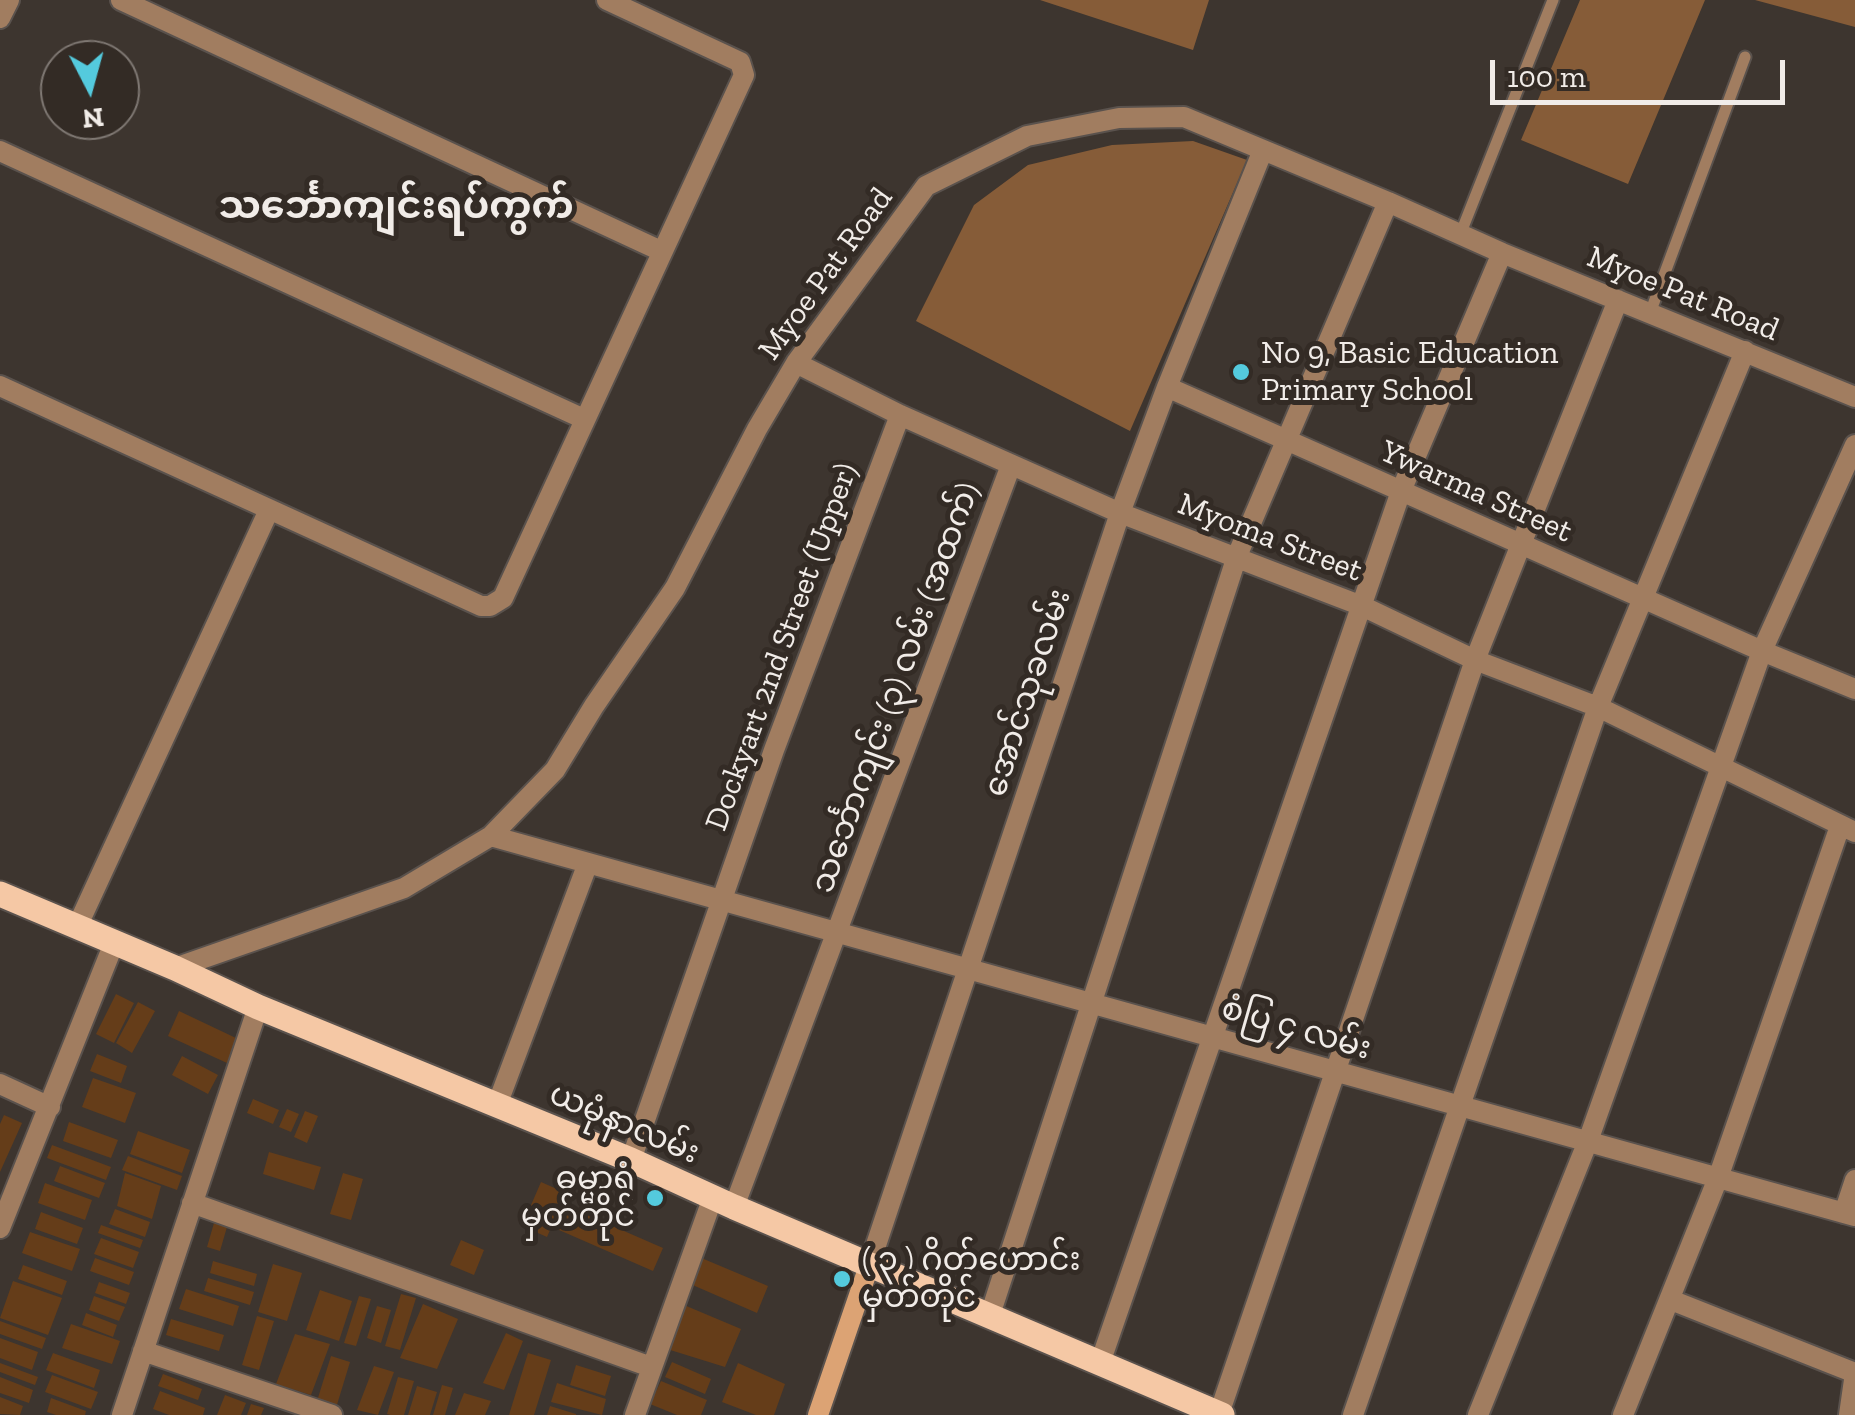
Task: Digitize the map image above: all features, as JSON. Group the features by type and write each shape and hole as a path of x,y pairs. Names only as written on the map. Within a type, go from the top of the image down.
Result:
{"main road":[{"name":"ယမုံနာလမ်း","path":"0,894 1221,1414"},
{"path":"818,1415 870,1263"}],"street":[{"path":"0,18 8,0"},
{"path":"121,0 662,251"},
{"path":"0,386 481,606 490,606 503,598 744,75 743,65 607,0"},
{"name":"Myoe Pat Road","path":"175,968 404,888 491,836 556,770 594,706 675,588 757,429 796,363 926,186 1027,136 1119,118 1184,117 1855,398"},
{"name":"အောင်သုခလမ်း","path":"870,1263 1120,513 1166,388 1263,150"},
{"path":"0,151 584,420"},
{"path":"990,1315 1237,556 1388,202"},
{"path":"1100,1362 1402,491 1502,253"},
{"path":"1221,1414 1476,660 1618,300"},
{"path":"1353,1415 1598,706 1745,351"},
{"name":"Myoma Street","path":"796,363 900,415 1120,513 1362,606 1476,660 1598,706 1847,829"},
{"name":"Ywarma Street","path":"1166,388 1855,689"},
{"name":"Dockyart 2nd Street (Upper)","path":"631,1160 774,750 900,415"},
{"path":"1478,1415 1588,1141 1762,651 1855,445"},
{"name":"သင်္ဘောကျင်း (၃) လမ်း (အထက်)","path":"635,1415 837,932 1011,466"},
{"path":"77,927 269,510"},
{"path":"1623,1415 1718,1178 1847,829"},
{"name":"စံပြ ၄ လမ်း","path":"491,836 1850,1214"},
{"path":"497,1105 588,863"},
{"path":"0,1228 114,942"},
{"path":"122,1415 258,1006"},
{"path":"0,1084 50,1107"},
{"path":"1850,1214 1855,1180"},
{"path":"192,1203 652,1367"},
{"path":"1671,1300 1855,1373 1849,1415"},
{"path":"143,1351 332,1415"}],"lane":[{"path":"1460,235 1553,0"},
{"path":"1650,313 1744,58"}],"shaded area":[{"path":"1040,0 1209,0 1193,50"},
{"path":"1580,0 1705,0 1628,184 1521,140"},
{"path":"1755,0 1855,0 1855,27"},
{"path":"1193,141 1247,160 1130,431 916,321 974,205 1028,165 1112,145"}],"building":[{"path":"116,994 134,1003 114,1043 96,1034"},
{"path":"138,1002 155,1011 132,1053 116,1043"},
{"path":"179,1011 238,1039 227,1063 168,1036"},
{"path":"97,1054 127,1066 121,1083 90,1071"},
{"path":"182,1056 218,1075 208,1094 172,1075"},
{"path":"93,1078 136,1093 125,1123 82,1107"},
{"path":"253,1099 279,1110 273,1124 247,1113"},
{"path":"287,1109 299,1114 291,1132 279,1127"},
{"path":"305,1111 318,1116 307,1143 294,1137"},
{"path":"4,1115 22,1123 0,1172 0,1124"},
{"path":"69,1122 118,1140 111,1158 63,1141"},
{"path":"138,1131 190,1150 182,1173 130,1154"},
{"path":"52,1145 111,1167 106,1180 47,1158"},
{"path":"269,1152 321,1167 314,1190 263,1174"},
{"path":"128,1156 182,1176 177,1190 122,1170"},
{"path":"60,1166 105,1183 99,1198 54,1181"},
{"path":"125,1173 161,1186 152,1219 117,1206"},
{"path":"343,1173 363,1179 351,1220 330,1214"},
{"path":"541,1182 566,1193 547,1237 522,1226"},
{"path":"45,1183 92,1200 85,1220 38,1203"},
{"path":"569,1207 663,1248 653,1271 559,1230"},
{"path":"115,1209 150,1222 145,1237 109,1224"},
{"path":"41,1212 83,1228 77,1244 35,1229"},
{"path":"214,1223 227,1227 220,1251 207,1247"},
{"path":"101,1225 143,1240 140,1248 98,1233"},
{"path":"30,1232 80,1249 72,1271 22,1253"},
{"path":"101,1238 139,1252 133,1268 94,1254"},
{"path":"461,1240 484,1250 474,1275 450,1265"},
{"path":"699,1257 768,1286 757,1313 688,1283"},
{"path":"95,1258 134,1272 129,1285 90,1271"},
{"path":"213,1261 257,1274 254,1286 210,1273"},
{"path":"273,1264 302,1273 287,1321 258,1312"},
{"path":"23,1265 67,1281 62,1295 18,1279"},
{"path":"208,1278 254,1292 250,1305 204,1291"},
{"path":"13,1281 62,1298 48,1335 0,1318"},
{"path":"99,1282 130,1293 126,1304 95,1293"},
{"path":"186,1289 239,1306 233,1326 179,1309"},
{"path":"320,1290 352,1301 339,1341 306,1330"},
{"path":"401,1294 416,1298 400,1350 385,1346"},
{"path":"94,1296 125,1307 119,1321 89,1310"},
{"path":"359,1296 371,1299 356,1346 344,1343"},
{"path":"423,1304 458,1319 437,1369 400,1358"},
{"path":"684,1305 741,1329 725,1367 667,1349"},
{"path":"377,1306 391,1310 381,1343 367,1338"},
{"path":"86,1313 117,1325 113,1337 82,1325"},
{"path":"257,1316 274,1321 259,1370 242,1365"},
{"path":"171,1319 224,1335 219,1351 166,1335"},
{"path":"0,1321 46,1338 42,1349 0,1334"},
{"path":"71,1324 120,1341 112,1364 62,1348"},
{"path":"506,1333 523,1341 504,1390 483,1383"},
{"path":"295,1334 330,1344 311,1395 276,1384"},
{"path":"0,1338 38,1352 32,1370 0,1358"},
{"path":"53,1353 100,1370 94,1388 46,1370"},
{"path":"528,1353 551,1360 534,1415 509,1415"},
{"path":"331,1356 350,1362 336,1408 317,1401"},
{"path":"672,1362 711,1379 705,1394 665,1377"},
{"path":"0,1363 38,1377 35,1385 0,1372"},
{"path":"738,1363 785,1384 774,1415 756,1415 722,1402"},
{"path":"576,1365 611,1376 605,1396 570,1385"},
{"path":"374,1366 394,1372 378,1415 357,1410"},
{"path":"163,1374 202,1389 198,1400 158,1386"},
{"path":"52,1375 98,1392 91,1409 45,1392"},
{"path":"0,1377 33,1390 29,1403 0,1393"},
{"path":"398,1377 414,1381 404,1415 390,1415 387,1414"},
{"path":"661,1381 707,1400 701,1415 677,1415 650,1404"},
{"path":"557,1383 606,1399 602,1415 551,1402"},
{"path":"442,1385 453,1388 445,1415 433,1415"},
{"path":"417,1386 437,1392 430,1415 408,1415"},
{"path":"160,1391 205,1408 203,1415 169,1415 153,1409"},
{"path":"464,1393 491,1401 485,1415 455,1415"},
{"path":"225,1395 246,1403 241,1415 217,1415"},
{"path":"0,1397 23,1406 20,1415 0,1414"},
{"path":"51,1398 86,1411 85,1415 47,1412"},
{"path":"251,1404 264,1408 261,1415 247,1415"},
{"path":"550,1406 576,1414 576,1415 547,1415"}],"place":[{"name":"No 9, Basic Education Primary School","path":"1241,372"},
{"name":"ဓမ္မာရုံ မှတ်တိုင်","path":"655,1198"},
{"name":"( ၃ ) ဂိတ်ဟောင်း မှတ်တိုင်","path":"842,1279"}],"district":[{"name":"သင်္ဘောကျင်းရပ်ကွက်","path":"396,207"}]}
